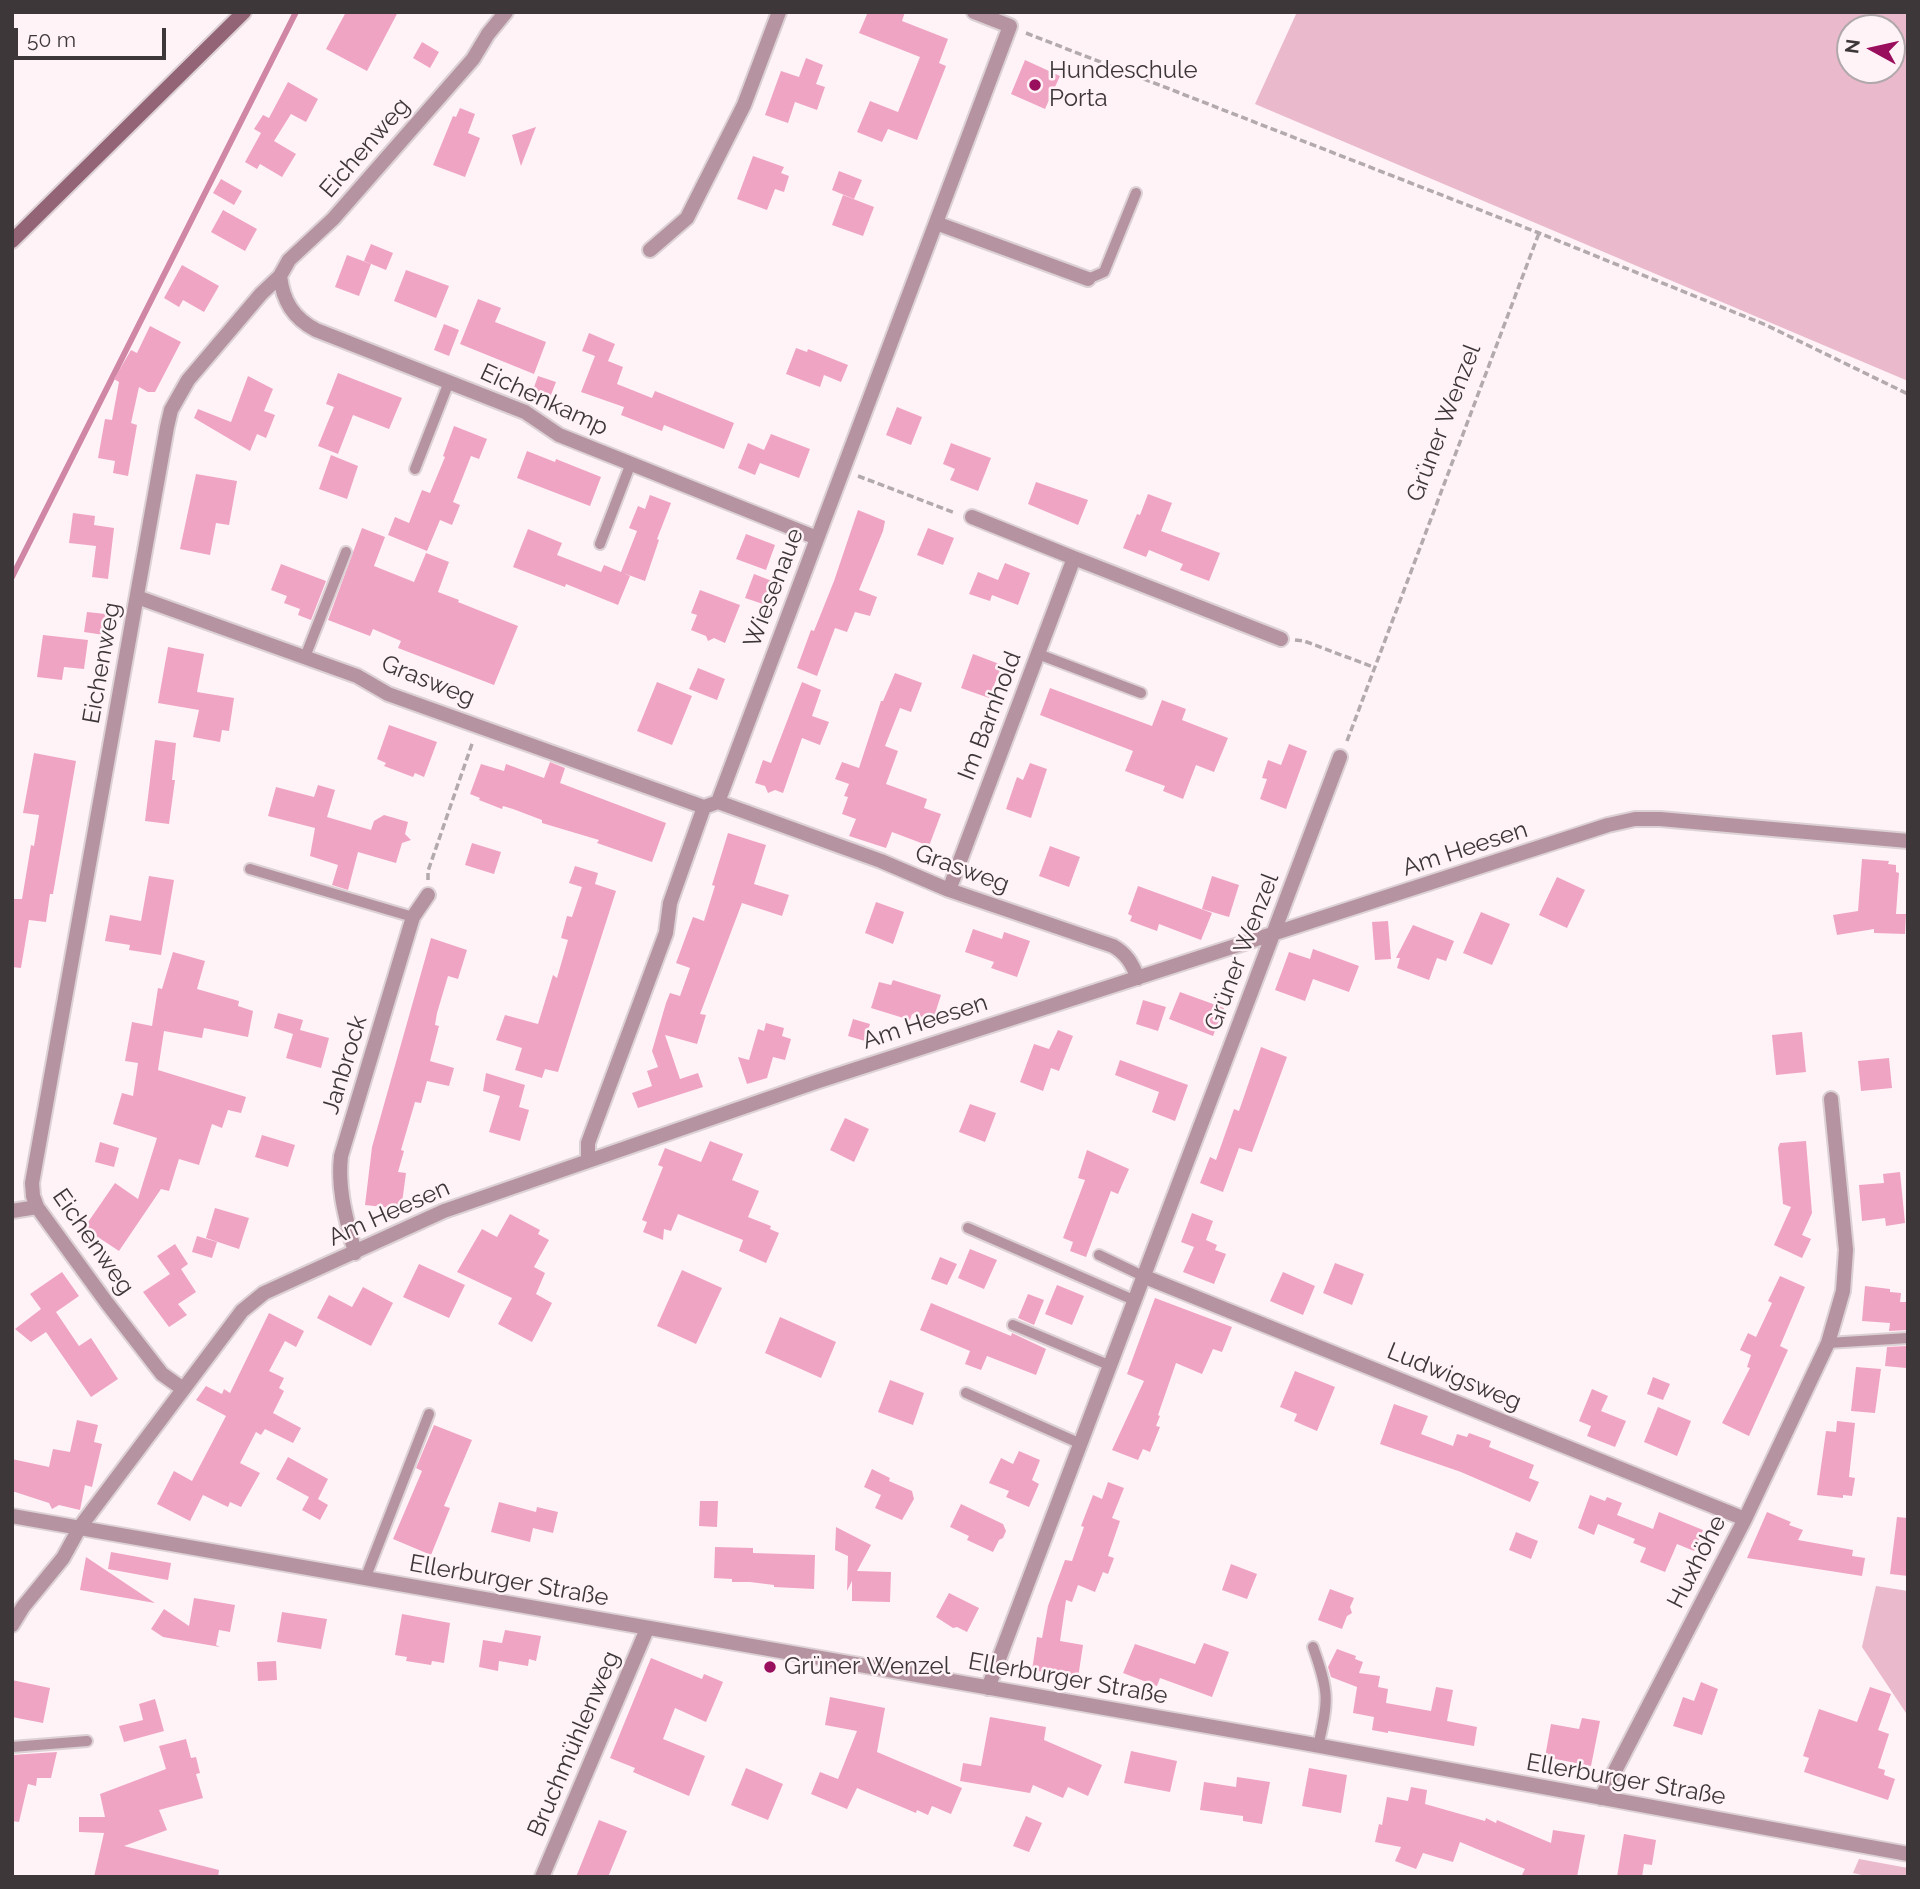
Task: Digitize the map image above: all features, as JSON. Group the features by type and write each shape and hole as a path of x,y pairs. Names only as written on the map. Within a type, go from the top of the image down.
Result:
{"street":[{"path":"12,241 244,12"},
{"name":"Eichenweg","path":"183,1389 162,1374 107,1303 37,1206 33,1196 34,1168 171,410 188,380 279,276 289,260 333,219 473,59 506,12"},
{"path":"650,250 687,218 744,105 779,12"},
{"path":"974,12 1010,26"},
{"name":"Wiesenaue","path":"587,1160 588,1143 666,933 670,903 843,471 1010,26"},
{"path":"936,223 1088,279"},
{"name":"Eichenkamp","path":"279,276 281,291 287,303 304,324 525,412 559,435 817,538"},
{"path":"972,517 1281,639"},
{"name":"Im Barnhold","path":"949,890 1074,558"},
{"name":"Grasweg","path":"136,597 357,676 388,694 881,862 949,890 1113,946 1123,952 1138,978"},
{"name":"Grüner Wenzel","path":"988,1688 1340,757"},
{"name":"Am Heesen","path":"12,1625 23,1607 63,1558 80,1527 242,1311 264,1293 444,1211 957,1035 1608,825 1635,819 1660,819 1908,841"},
{"name":"Janbrock","path":"355,1253 340,1194 341,1156 413,917 428,895"},
{"name":"Huxhöhe","path":"1601,1798 1745,1519 1828,1343 1843,1292 1846,1250 1831,1098"},
{"path":"12,1211 37,1206"},
{"name":"Ludwigsweg","path":"1145,1277 1745,1519"},
{"name":"Ellerburger Straße","path":"12,1516 1318,1746 1908,1854"},
{"name":"Bruchmühlenweg","path":"542,1877 647,1629"}],"lane":[{"path":"1088,279 1104,272 1136,193"},
{"path":"415,469 449,382"},
{"path":"600,544 631,463"},
{"path":"305,657 346,552"},
{"path":"1038,654 1141,693"},
{"path":"250,869 413,917"},
{"path":"968,1228 1136,1301"},
{"path":"1099,1255 1145,1277"},
{"path":"1013,1325 1111,1366"},
{"path":"1828,1343 1908,1338"},
{"path":"965,1393 1081,1444"},
{"path":"365,1578 429,1414"},
{"path":"1313,1647 1327,1696 1318,1746"},
{"path":"12,1747 87,1741"}],"path":[{"path":"1010,26 1766,325 1908,394"},
{"name":"Grüner Wenzel","path":"1340,757 1539,233"},
{"path":"843,471 972,517"},
{"path":"1281,639 1304,641 1376,668"},
{"path":"428,895 428,871 478,726"}],"shaded area":[{"path":"1297,12 1908,12 1908,381 1255,104"},
{"path":"1876,1586 1908,1591 1908,1716 1862,1647"},
{"path":"1859,1859 1908,1868 1908,1877 1870,1877 1853,1873"}],"building":[{"path":"346,12 398,12 367,71 326,49"},
{"path":"868,12 905,12 902,21 948,39 939,63 946,66 917,140 888,129 882,142 857,132 870,101 898,112 920,57 859,33"},
{"path":"422,42 439,52 430,68 413,58"},
{"path":"806,58 823,65 816,84 825,87 817,110 795,102 788,123 765,115 781,71 799,77"},
{"name":"Hundeschule Porta","path":"1025,60 1060,76 1045,109 1011,94"},
{"path":"288,82 318,99 306,122 291,114 274,141 296,154 282,177 260,164 257,169 245,162 261,133 254,129 263,115 269,118"},
{"path":"460,108 475,114 468,133 480,138 465,177 433,165 453,116 456,117"},
{"path":"536,127 521,166 512,135"},
{"path":"753,156 784,167 781,173 789,176 784,192 775,189 767,210 737,199"},
{"path":"839,171 862,180 854,199 832,190"},
{"path":"221,179 242,191 234,205 213,193"},
{"path":"843,195 874,207 863,236 832,225"},
{"path":"223,210 257,229 245,251 211,232"},
{"path":"371,244 393,253 386,270 364,261"},
{"path":"347,255 371,264 359,296 335,287"},
{"path":"182,265 219,286 204,312 183,300 179,307 164,298"},
{"path":"406,270 449,286 436,318 394,301"},
{"path":"478,299 501,308 495,322 546,342 534,374 460,344"},
{"path":"444,324 459,330 449,356 434,350"},
{"path":"150,326 181,342 155,392 139,387 131,423 137,425 128,476 113,473 115,461 98,458 105,419 112,420 119,382 114,379 131,350 137,353"},
{"path":"589,333 615,344 608,361 623,367 617,384 652,398 655,391 734,423 724,449 664,425 662,431 621,415 624,407 581,392 595,356 582,351"},
{"path":"796,348 807,352 808,349 848,365 841,382 824,375 820,387 786,374"},
{"path":"338,373 402,398 389,429 353,415 338,454 318,446 334,407 326,404"},
{"path":"248,376 273,389 264,411 275,415 266,438 257,434 250,451 194,418 198,409 231,422"},
{"path":"538,376 556,382 549,400 532,393"},
{"path":"897,407 922,417 911,445 886,435"},
{"path":"454,426 487,439 479,459 471,456 453,502 460,505 452,525 440,520 427,551 388,535 395,517 409,523 422,490 430,493"},
{"path":"771,434 810,449 799,478 760,463 755,475 738,468 748,443 764,450"},
{"path":"951,443 991,458 978,491 950,480 955,469 943,464"},
{"path":"527,451 601,477 590,506 517,478"},
{"path":"331,455 358,466 347,499 319,489"},
{"path":"196,474 237,481 229,525 216,523 210,555 180,549"},
{"path":"1036,482 1088,500 1078,525 1028,504"},
{"path":"1148,494 1172,503 1161,531 1220,553 1209,581 1180,570 1183,564 1149,550 1146,557 1123,548"},
{"path":"650,495 671,503 645,581 623,573 630,576 618,605 513,567 528,529 562,543 557,555 601,572 604,565 621,572 637,531 629,528 638,506 645,509"},
{"path":"858,510 885,521 859,590 877,597 870,616 855,612 847,632 835,628 817,676 797,668 834,581"},
{"path":"73,513 95,516 94,525 114,528 108,579 92,577 96,546 69,543"},
{"path":"362,528 385,537 374,566 414,582 426,553 449,562 438,592 518,626 494,685 398,648 401,641 373,629 370,636 328,620"},
{"path":"928,528 954,538 943,565 917,555"},
{"path":"746,534 775,545 766,570 736,559"},
{"path":"1005,563 1030,573 1018,605 992,595 990,601 969,594 978,572 998,580"},
{"path":"281,564 326,581 311,620 298,615 300,609 284,603 287,596 271,590"},
{"path":"754,574 772,581 763,604 745,598"},
{"path":"700,590 740,605 725,643 714,638 708,641 706,636 691,630 697,615 691,613"},
{"path":"87,612 106,614 104,635 84,632"},
{"path":"43,635 88,640 84,669 64,667 62,680 37,677"},
{"path":"168,647 204,654 197,692 234,698 229,731 222,730 220,742 193,737 199,710 158,703"},
{"path":"973,654 1002,665 989,698 961,688"},
{"path":"698,668 725,679 717,700 689,689"},
{"path":"895,673 922,683 911,712 900,708 885,746 898,751 886,784 927,799 924,808 941,814 929,846 892,832 886,848 849,836 856,819 842,814 848,797 844,796 849,784 835,779 842,762 859,768 881,701"},
{"path":"657,682 692,696 672,745 637,731"},
{"path":"802,682 821,690 812,716 829,722 820,745 802,738 783,793 775,790 768,793 765,786 755,783 763,760 771,763"},
{"path":"1050,688 1152,726 1162,700 1186,709 1182,720 1228,738 1214,772 1196,765 1183,799 1163,791 1165,786 1125,771 1133,751 1040,715"},
{"path":"389,725 437,742 424,777 415,773 413,777 384,766 386,763 377,759"},
{"path":"155,740 176,743 172,780 175,780 169,824 145,821"},
{"path":"1289,744 1307,751 1286,809 1260,799 1267,779 1262,778 1268,760 1281,765"},
{"path":"34,753 76,761 46,922 29,920 21,968 12,967 12,899 22,899 39,815 23,813"},
{"path":"550,762 565,768 560,783 666,823 652,862 597,843 599,840 542,823 542,820 513,809 503,806 502,809 470,794 481,764 504,771 506,764 544,778"},
{"path":"1030,763 1047,769 1031,818 1006,809 1017,777 1023,780"},
{"path":"318,785 335,790 327,817 371,830 374,821 384,815 408,822 405,834 411,840 402,843 396,863 358,852 348,890 332,885 338,865 310,856 315,828 268,816 276,787 314,797"},
{"path":"728,833 766,845 754,884 789,895 782,916 742,903 700,1014 706,1015 697,1044 665,1035 680,1079 698,1073 703,1087 638,1108 632,1093 652,1086 647,1071 658,1067 652,1051 666,1003 670,993 680,996 690,968 676,963 693,917 704,921"},
{"path":"472,843 501,852 494,874 465,865"},
{"path":"1050,846 1080,857 1069,887 1039,876"},
{"path":"1862,859 1889,861 1888,864 1896,865 1896,872 1899,873 1896,914 1906,914 1905,934 1874,933 1874,929 1837,935 1833,915 1858,911"},
{"path":"575,866 598,873 595,884 616,891 558,1072 545,1069 542,1078 515,1070 522,1048 496,1040 505,1015 538,1024 553,975 557,978 568,940 561,938 567,916 572,917 582,887 569,883"},
{"path":"149,876 174,880 161,955 129,950 130,945 105,941 110,915 141,921"},
{"path":"1212,876 1239,885 1229,917 1202,909"},
{"path":"1557,877 1585,890 1567,928 1539,915"},
{"path":"1138,886 1212,913 1201,940 1159,924 1157,931 1130,921 1132,916 1128,914"},
{"path":"876,902 904,912 893,944 865,933"},
{"path":"1481,912 1510,924 1492,965 1463,953"},
{"path":"1388,921 1391,959 1375,960 1372,922"},
{"path":"1413,925 1454,941 1446,961 1437,958 1429,980 1397,968 1400,958 1396,958"},
{"path":"973,929 1002,939 1004,932 1030,941 1017,977 991,968 994,962 965,952"},
{"path":"431,938 467,950 458,979 448,976 437,1013 435,1025 439,1026 430,1061 454,1068 449,1086 427,1081 421,1103 415,1102 401,1150 404,1151 398,1172 406,1173 402,1203 392,1208 365,1205 372,1147"},
{"path":"1313,949 1359,966 1349,992 1313,979 1305,1001 1275,990 1289,952 1310,959"},
{"path":"173,952 205,961 197,989 239,1001 238,1006 253,1011 248,1037 204,1028 202,1038 164,1031 158,1070 246,1097 241,1113 228,1110 222,1128 212,1124 199,1165 179,1159 169,1191 161,1189 119,1251 84,1228 115,1183 138,1199 157,1138 113,1124 122,1093 133,1096 138,1063 125,1061 132,1022 152,1026 158,988 162,989"},
{"path":"893,980 941,995 933,1020 912,1014 910,1020 871,1008 879,982 891,985"},
{"path":"1180,992 1224,1008 1213,1036 1169,1019"},
{"path":"1143,1000 1166,1007 1158,1031 1136,1024"},
{"path":"278,1013 303,1020 300,1030 329,1038 321,1068 286,1058 293,1034 274,1028"},
{"path":"853,1019 870,1024 865,1041 848,1036"},
{"path":"766,1023 784,1028 782,1036 791,1039 785,1060 773,1057 767,1078 747,1084 738,1057 749,1060 758,1029 764,1031"},
{"path":"1058,1030 1073,1036 1059,1071 1051,1068 1043,1091 1020,1082 1034,1044 1049,1049"},
{"path":"1802,1032 1806,1072 1776,1075 1772,1035"},
{"path":"1261,1047 1287,1057 1252,1152 1239,1148 1223,1192 1200,1183 1210,1157 1216,1160 1234,1109 1239,1111"},
{"path":"1889,1058 1892,1088 1861,1091 1858,1061"},
{"path":"1120,1060 1188,1085 1175,1121 1152,1112 1159,1092 1115,1075"},
{"path":"486,1073 525,1085 519,1107 529,1110 520,1141 489,1132 500,1096 483,1091"},
{"path":"970,1104 996,1113 985,1142 959,1132"},
{"path":"845,1118 869,1129 854,1162 830,1150"},
{"path":"262,1135 295,1145 288,1167 255,1157"},
{"path":"710,1141 743,1154 732,1180 759,1191 748,1217 771,1226 770,1229 779,1233 766,1263 739,1251 743,1240 678,1214 671,1231 664,1229 663,1240 643,1232 647,1222 642,1220 663,1167 658,1165 665,1148 701,1162"},
{"path":"1806,1141 1812,1213 1802,1235 1811,1239 1802,1258 1774,1245 1791,1207 1783,1204 1778,1148 1780,1143"},
{"path":"100,1142 119,1148 114,1167 95,1162"},
{"path":"1087,1150 1129,1169 1118,1194 1111,1191 1086,1257 1070,1251 1073,1242 1063,1238 1085,1180 1078,1178"},
{"path":"1900,1172 1905,1223 1886,1226 1885,1218 1862,1221 1859,1185 1884,1183 1883,1174"},
{"path":"215,1208 249,1218 239,1249 206,1238"},
{"path":"1192,1213 1213,1221 1206,1240 1217,1245 1215,1250 1226,1254 1214,1284 1183,1272 1194,1247 1181,1242"},
{"path":"510,1214 540,1230 538,1234 549,1240 534,1267 545,1273 536,1294 552,1303 532,1342 498,1324 512,1298 457,1272 482,1229 497,1237"},
{"path":"197,1236 217,1242 212,1258 192,1252"},
{"path":"175,1244 188,1264 181,1269 196,1292 178,1304 187,1315 169,1327 143,1292 170,1274 157,1256"},
{"path":"970,1249 997,1260 984,1289 958,1278"},
{"path":"940,1257 957,1264 947,1285 931,1279"},
{"path":"1335,1263 1364,1274 1352,1305 1323,1293"},
{"path":"419,1264 465,1285 449,1318 403,1297"},
{"path":"682,1270 722,1288 696,1344 657,1326"},
{"path":"62,1272 79,1296 56,1312 79,1346 91,1338 118,1379 91,1397 46,1332 31,1342 15,1329 41,1309 30,1294"},
{"path":"1283,1272 1315,1286 1303,1315 1270,1301"},
{"path":"1780,1276 1805,1287 1780,1346 1788,1350 1749,1436 1722,1423 1750,1368 1747,1367 1751,1355 1740,1350 1748,1333 1756,1337 1772,1303 1768,1301"},
{"path":"1057,1285 1084,1296 1072,1325 1045,1314"},
{"path":"1865,1286 1901,1293 1900,1302 1908,1302 1908,1330 1889,1331 1890,1323 1862,1321"},
{"path":"363,1287 393,1303 371,1346 317,1318 329,1295 352,1307"},
{"path":"1028,1294 1044,1300 1034,1325 1018,1318"},
{"path":"1155,1298 1232,1327 1222,1352 1213,1349 1202,1374 1176,1363 1158,1415 1160,1416 1156,1426 1160,1427 1150,1452 1143,1449 1138,1460 1112,1450 1144,1381 1127,1374"},
{"path":"931,1303 1011,1336 1012,1333 1046,1349 1036,1375 987,1356 981,1370 965,1364 970,1351 920,1330"},
{"path":"269,1313 304,1331 296,1347 285,1341 269,1371 284,1378 279,1388 284,1391 273,1413 301,1428 293,1443 265,1429 261,1435 256,1432 240,1463 260,1473 241,1507 230,1502 228,1507 203,1495 190,1521 157,1504 174,1471 192,1481 226,1416 196,1400 206,1386 222,1394 224,1389 230,1393"},
{"path":"780,1317 836,1342 821,1378 765,1353"},
{"path":"1907,1346 1906,1368 1885,1366 1887,1347"},
{"path":"1856,1367 1881,1369 1875,1413 1851,1411"},
{"path":"1295,1371 1335,1387 1317,1431 1294,1421 1297,1414 1280,1407"},
{"path":"1653,1377 1670,1384 1663,1400 1647,1394"},
{"path":"890,1380 924,1393 913,1425 878,1412"},
{"path":"1592,1389 1608,1396 1601,1411 1626,1421 1615,1447 1587,1436 1591,1426 1579,1421"},
{"path":"1394,1404 1428,1416 1421,1434 1453,1446 1457,1434 1467,1437 1469,1433 1491,1441 1489,1447 1534,1465 1529,1478 1539,1482 1530,1502 1461,1472 1380,1444"},
{"path":"1658,1407 1691,1421 1677,1456 1644,1442"},
{"path":"77,1420 98,1425 94,1442 102,1444 92,1487 85,1485 80,1510 59,1505 52,1509 49,1503 12,1491 12,1459 49,1467 53,1449 70,1452"},
{"path":"1837,1421 1855,1423 1849,1477 1855,1478 1852,1496 1843,1495 1843,1498 1817,1495 1826,1431 1836,1432"},
{"path":"434,1425 472,1440 444,1506 450,1508 431,1555 393,1539 422,1471 416,1468"},
{"path":"1019,1451 1040,1460 1032,1480 1039,1484 1029,1507 1006,1497 1009,1491 989,1483 1001,1458 1013,1464"},
{"path":"288,1457 328,1479 318,1499 328,1505 320,1520 302,1510 309,1497 276,1479"},
{"path":"872,1469 890,1478 889,1481 912,1491 914,1499 902,1520 875,1508 881,1495 864,1487"},
{"path":"1108,1482 1124,1488 1112,1518 1120,1521 1108,1556 1114,1558 1108,1574 1103,1572 1095,1592 1078,1585 1072,1602 1066,1600 1060,1641 1083,1645 1078,1678 1032,1670 1037,1637 1042,1638 1048,1606 1065,1560 1072,1561 1093,1495 1102,1499"},
{"path":"1590,1495 1605,1501 1607,1497 1622,1503 1617,1515 1653,1529 1659,1512 1703,1530 1694,1551 1677,1544 1665,1572 1640,1562 1646,1548 1633,1543 1635,1539 1598,1524 1594,1535 1578,1528"},
{"path":"700,1501 718,1501 717,1527 699,1526"},
{"path":"499,1502 536,1512 537,1507 558,1512 553,1533 533,1528 530,1542 491,1532"},
{"path":"961,1504 1003,1524 1006,1531 993,1552 967,1540 969,1536 950,1527"},
{"path":"1767,1512 1803,1530 1798,1540 1853,1550 1852,1556 1865,1558 1862,1576 1747,1558"},
{"path":"1897,1517 1908,1518 1908,1576 1890,1574"},
{"path":"836,1527 871,1545 857,1571 891,1572 890,1602 852,1601 852,1581 847,1591 848,1556 835,1550"},
{"path":"1516,1532 1538,1541 1531,1559 1509,1550"},
{"path":"715,1547 753,1548 753,1553 815,1555 814,1589 774,1587 714,1578"},
{"path":"111,1552 171,1563 168,1580 108,1569"},
{"path":"86,1557 155,1603 80,1590"},
{"path":"1231,1564 1257,1574 1247,1599 1222,1590"},
{"path":"1330,1589 1354,1598 1350,1607 1352,1613 1347,1616 1342,1629 1318,1620"},
{"path":"949,1593 979,1608 967,1632 953,1628 936,1617"},
{"path":"194,1598 235,1605 230,1632 219,1630 216,1645 220,1647 163,1637 151,1629 164,1609 189,1626"},
{"path":"282,1612 327,1619 321,1649 277,1642"},
{"path":"402,1614 450,1623 444,1663 432,1661 431,1665 406,1661 407,1657 395,1655"},
{"path":"505,1630 541,1636 536,1661 529,1659 528,1666 499,1661 498,1671 479,1667 483,1640 502,1643"},
{"path":"1204,1643 1229,1652 1212,1697 1160,1678 1157,1686 1123,1673 1135,1644 1195,1664"},
{"path":"1337,1649 1356,1656 1355,1659 1363,1662 1359,1673 1380,1676 1378,1687 1388,1689 1386,1703 1431,1711 1436,1687 1453,1690 1447,1721 1477,1727 1474,1746 1372,1730 1374,1717 1353,1713 1357,1687 1331,1677 1328,1667"},
{"path":"651,1658 702,1679 704,1674 723,1682 706,1722 675,1708 663,1739 705,1756 689,1796 633,1772 635,1768 610,1758"},
{"path":"276,1661 277,1680 258,1681 257,1662"},
{"path":"12,1680 50,1688 43,1723 12,1717"},
{"path":"1701,1682 1718,1689 1702,1735 1673,1726 1683,1697 1694,1701"},
{"path":"1870,1687 1891,1694 1878,1730 1889,1734 1878,1768 1885,1770 1884,1775 1895,1779 1888,1800 1804,1772 1809,1758 1803,1756 1819,1709 1857,1722"},
{"path":"830,1697 885,1708 877,1752 962,1788 951,1814 932,1806 928,1815 917,1810 916,1813 857,1788 847,1809 811,1794 820,1772 838,1779 857,1731 825,1725"},
{"path":"155,1699 164,1731 124,1742 119,1726 143,1720 139,1704"},
{"path":"990,1717 1046,1727 1044,1740 1102,1765 1088,1796 1068,1787 1063,1798 1033,1785 1030,1793 960,1781 963,1763 981,1766"},
{"path":"1582,1718 1600,1721 1591,1766 1545,1757 1551,1724 1579,1729"},
{"path":"186,1739 191,1758 196,1757 200,1773 196,1774 203,1798 159,1810 167,1830 124,1846 219,1870 218,1877 94,1877 104,1833 79,1832 79,1817 105,1817 100,1794 166,1769 159,1746"},
{"path":"1131,1751 1177,1761 1170,1792 1124,1783"},
{"path":"57,1752 51,1778 37,1778 36,1786 28,1784 19,1822 12,1821 12,1755"},
{"path":"746,1768 783,1784 768,1820 731,1805"},
{"path":"1309,1768 1347,1775 1341,1813 1302,1806"},
{"path":"1237,1777 1270,1782 1262,1824 1243,1821 1243,1816 1200,1810 1204,1782 1236,1787"},
{"path":"1411,1787 1427,1790 1425,1804 1485,1821 1486,1818 1496,1823 1497,1820 1551,1843 1553,1830 1585,1835 1577,1877 1521,1877 1525,1869 1460,1842 1453,1862 1423,1853 1416,1869 1395,1861 1401,1847 1375,1842 1379,1824 1382,1825 1387,1797 1408,1801"},
{"path":"1026,1816 1042,1823 1029,1852 1013,1846"},
{"path":"599,1820 627,1831 608,1877 576,1877"},
{"path":"1624,1834 1656,1840 1652,1865 1644,1864 1642,1877 1617,1877"}],"waterway":[{"path":"12,577 296,12"}],"place":[{"name":"Hundeschule Porta","path":"1035,85"},
{"name":"Grüner Wenzel","path":"770,1667"}]}
